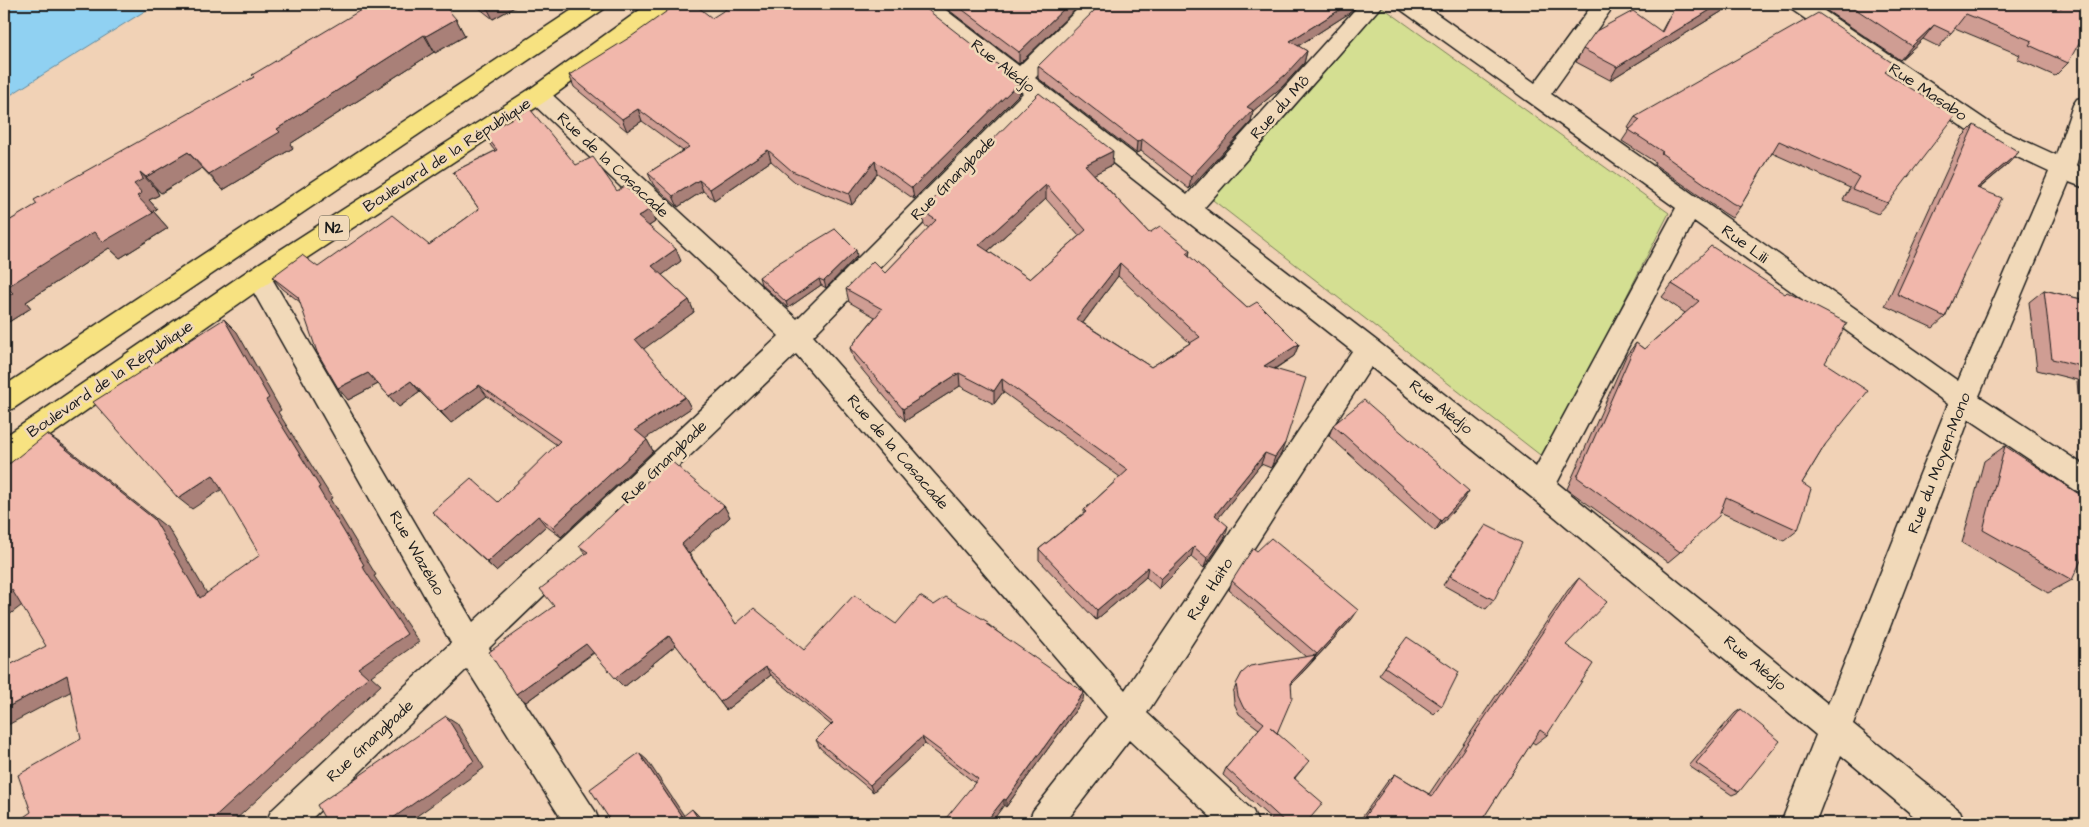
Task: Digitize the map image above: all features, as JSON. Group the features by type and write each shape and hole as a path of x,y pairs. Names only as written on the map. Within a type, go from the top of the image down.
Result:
{"highway":[{"name":"N2","path":"4,400 596,4"},
{"name":"Boulevard de la République","path":"4,452 258,277 538,95 663,4"}],"street":[{"name":"Rue Alédjo","path":"924,4 1368,349 1540,487 1948,823"},
{"name":"Rue Gnangbade","path":"283,823 797,336 1028,86 1096,4"},
{"name":"Rue du Mô","path":"1188,210 1372,4"},
{"name":"Rue Lili","path":"1408,4 1963,400 2085,481"},
{"path":"1538,95 1604,4"},
{"name":"Rue Masabo","path":"1799,4 1991,135 2074,173"},
{"name":"Rue de la Casacade","path":"538,95 797,336 1127,716 1242,823"},
{"name":"Rue du Moyen-Mono","path":"1798,823 1836,730 1963,400 2074,173 2085,105"},
{"path":"1540,487 1690,204"},
{"name":"Rue Wazélao","path":"258,277 470,646 583,823"},
{"name":"Rue Haito","path":"1045,823 1127,716 1368,349"}],"green space":[{"path":"1378,4 1669,213 1544,458 1209,197"}],"water":[{"path":"4,4 156,4 4,99"}],"building":[{"path":"371,4 443,4 456,19 426,36 424,35 277,129 280,132 209,174 188,152 146,177 140,172 143,179 134,184 142,193 137,196 153,213 103,242 94,232 7,287 13,293 4,298 4,224 37,204 34,200 254,77 252,75"},
{"path":"677,4 694,4 712,18 734,4 920,4 1020,82 912,188 875,161 849,194 792,171 768,150 710,189 699,180 673,196 648,173 689,147 638,109 622,119 569,75 632,36"},
{"path":"955,4 1069,4 1019,52"},
{"path":"1101,4 1349,4 1290,41 1307,51 1285,75 1247,107 1253,110 1191,177 1142,139 1137,142 1038,66"},
{"path":"1676,4 1720,4 1617,67 1583,49 1596,31 1633,11 1662,32"},
{"path":"1848,4 2053,4 2061,8 2063,4 2085,4 2085,32 2068,63 2029,45 2032,41 1966,14 1951,33 1934,25 1912,46"},
{"path":"1818,13 1894,64 1885,72 1955,116 1888,203 1852,189 1859,177 1779,141 1740,207 1629,130 1640,120 1635,117"},
{"path":"1039,93 1113,151 1085,165 1149,233 1160,226 1190,250 1186,253 1247,308 1257,302 1299,344 1264,366 1306,378 1285,443 1275,457 1265,453 1215,515 1228,526 1207,558 1194,547 1161,579 1148,567 1097,610 1039,549 1086,512 1084,510 1128,470 1002,379 994,391 959,373 903,409 850,348 882,309 846,289 873,261 885,273 936,220 922,211","holes":["1046,185 1086,230 1030,279 979,245","1120,263 1200,337 1151,367 1076,319"]},
{"path":"530,109 576,165 593,157 617,191 625,186 650,209 638,217 676,249 652,266 689,300 635,339 685,397 635,430 647,440 553,527 538,516 487,562 432,512 471,478 498,502 560,441 479,385 441,412 411,381 389,396 368,373 338,388 317,352 298,297 272,277 302,255 318,267 392,215 429,245 479,209 453,172 497,150 484,133"},
{"path":"1974,125 2019,152 1977,188 2002,198 1945,317 1897,294"},
{"path":"835,229 856,250 824,281 819,279 786,302 759,277 780,262"},
{"path":"1711,246 1785,294 1787,292 1847,323 1825,363 1868,391 1825,445 1802,483 1811,489 1798,530 1726,497 1719,516 1680,552 1577,477 1636,343 1644,349 1699,301 1672,284"},
{"path":"2044,290 2085,300 2085,367 2052,359"},
{"path":"224,319 269,398 266,400 320,487 318,488 364,565 362,566 407,634 358,668 368,677 209,823 15,823 31,812 18,775 81,739 67,675 4,709 4,668 46,646 12,590 4,596 4,468 47,434 154,519 200,598 260,555 213,475 178,498 93,402"},
{"path":"1364,400 1469,491 1441,521 1333,425"},
{"path":"2005,446 2085,498 2085,552 2072,580 1983,530"},
{"path":"670,460 724,506 682,544 736,624 754,608 804,650 854,595 896,624 920,596 934,605 946,597 988,622 986,624 1084,692 1006,800 1004,799 985,823 942,823 978,779 922,737 870,785 816,740 833,723 766,667 720,702 669,636 615,678 586,644 516,694 489,652 554,606 540,589 588,552 579,546"},
{"path":"1486,525 1522,543 1494,600 1450,576"},
{"path":"1271,538 1358,610 1317,654 1232,581 1253,548 1257,551"},
{"path":"1579,578 1607,602 1566,645 1593,664 1547,735 1540,730 1480,823 1360,823 1395,774 1432,796"},
{"path":"1407,637 1459,672 1442,706 1385,667"},
{"path":"1316,655 1291,682 1292,698 1277,733 1270,727 1309,761 1294,778 1323,803 1306,823 1286,823 1226,768 1264,723 1243,707 1238,696 1236,684 1242,673 1250,666"},
{"path":"1741,709 1780,741 1739,792 1696,763"},
{"path":"446,716 474,761 386,823 327,823 317,805"},
{"path":"639,753 682,817 692,809 701,823 612,823 590,789"},
{"path":"1078,819 1083,823 1074,823"}]}
